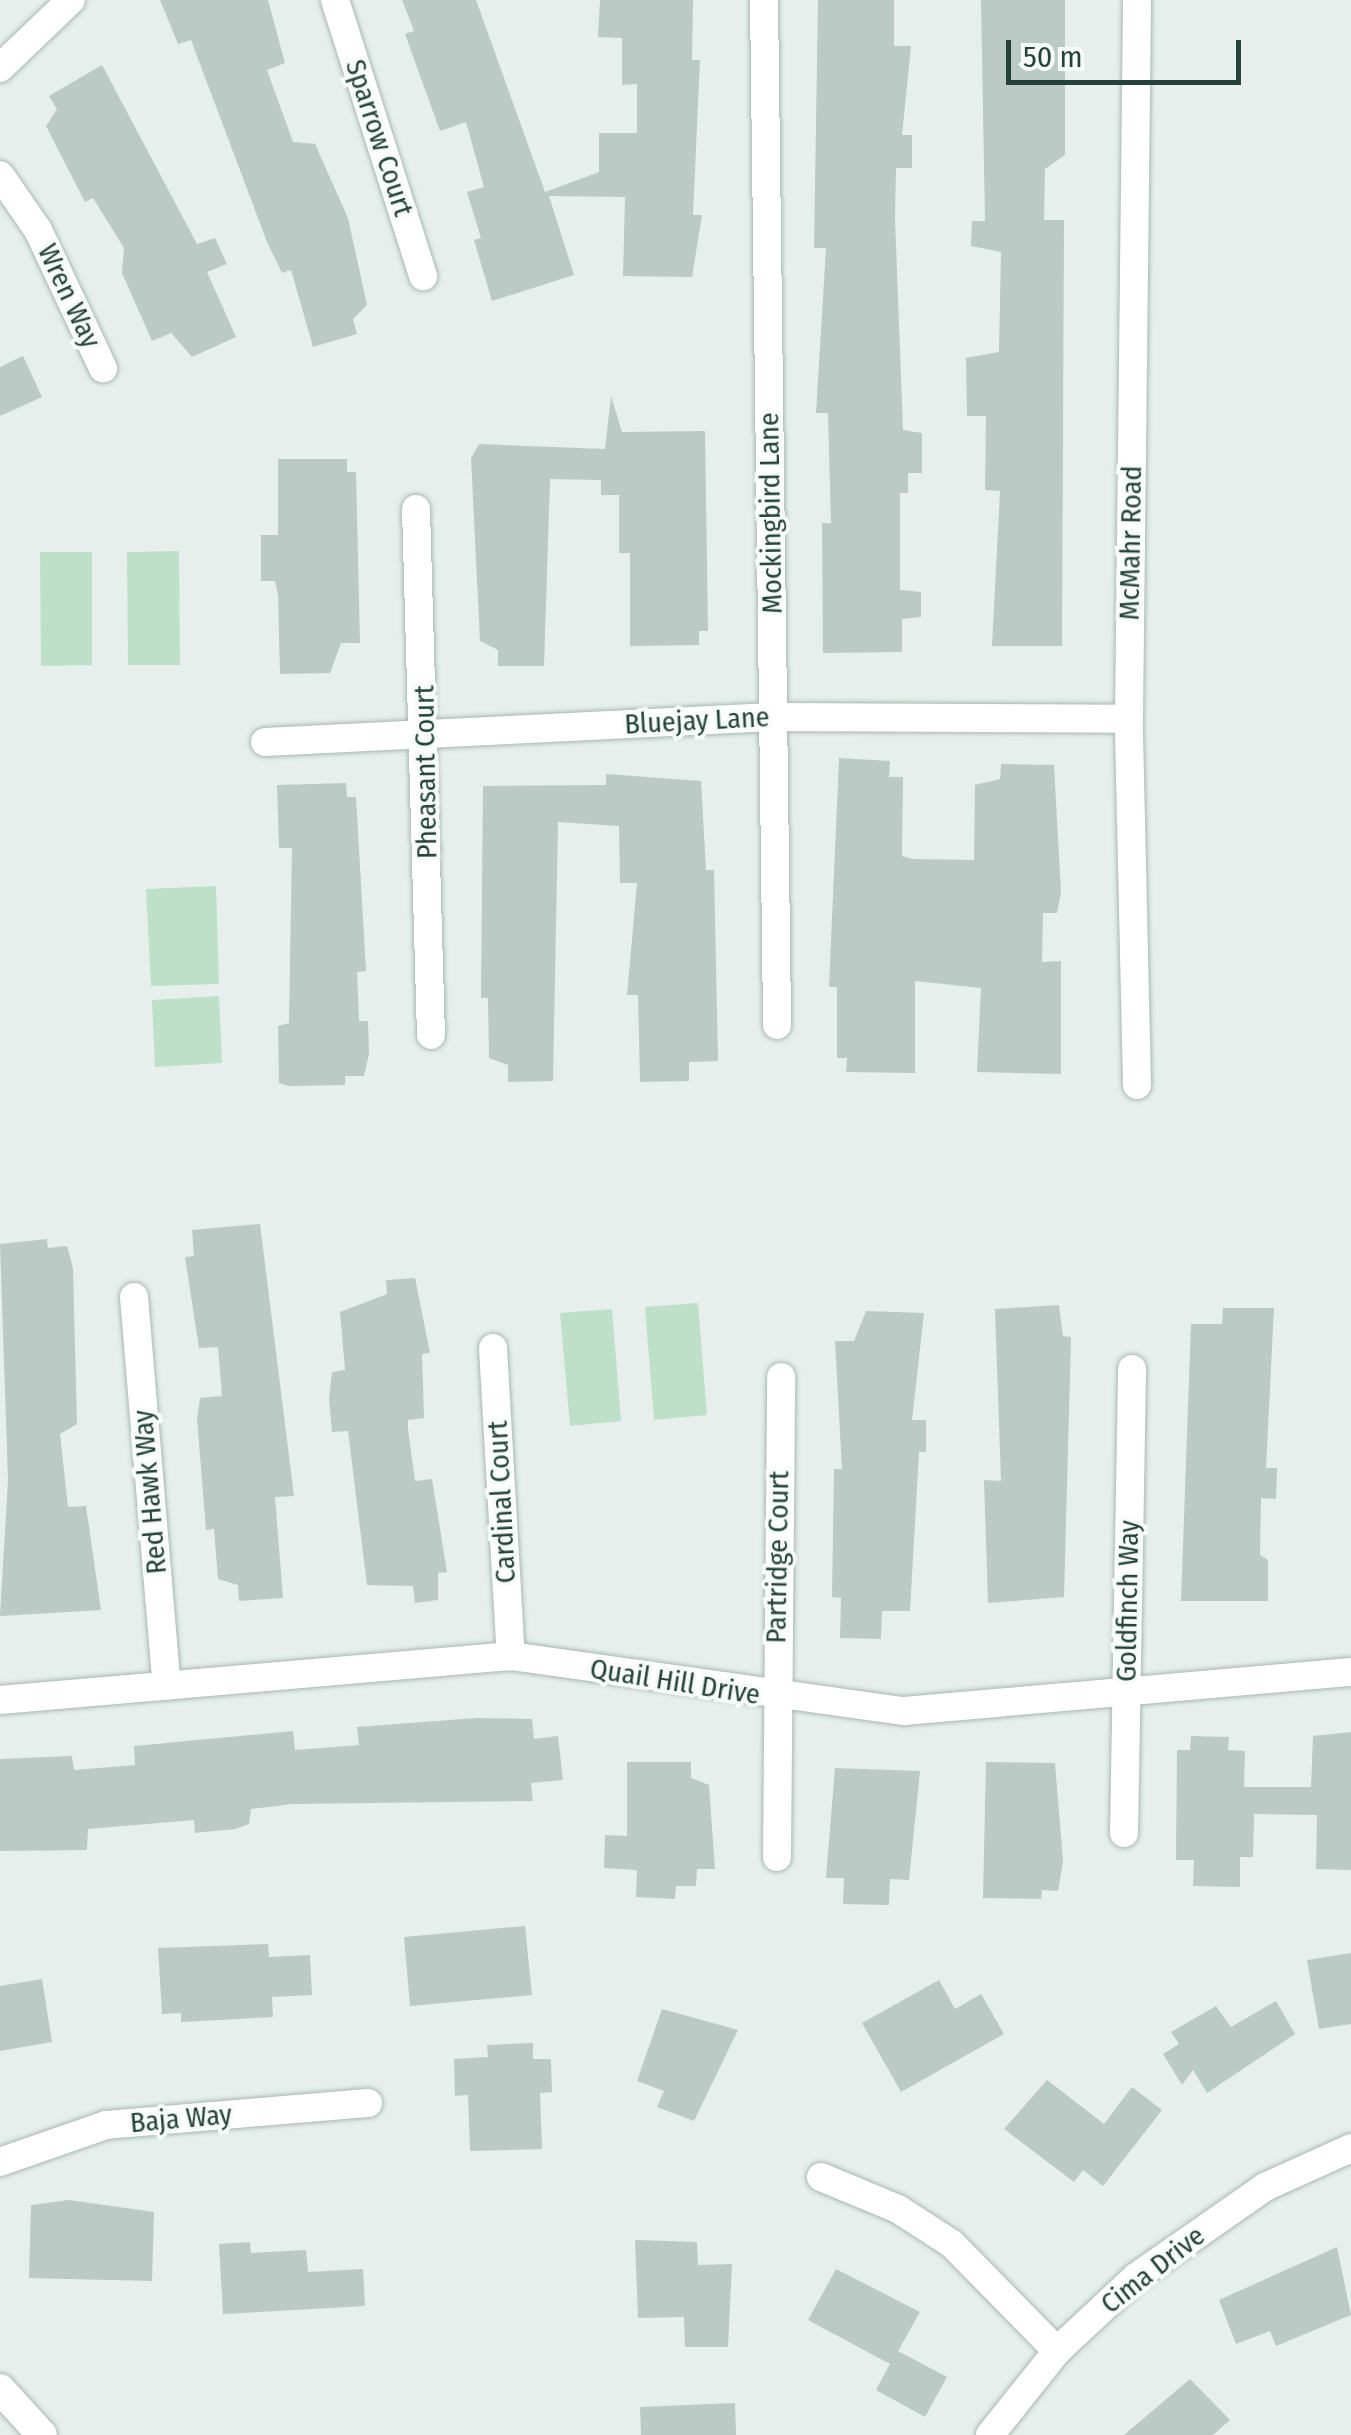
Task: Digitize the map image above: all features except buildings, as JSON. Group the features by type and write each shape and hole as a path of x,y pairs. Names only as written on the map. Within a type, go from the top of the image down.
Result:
{"street":[{"path":"0,68 72,0"},
{"name":"Sparrow Court","path":"335,0 423,276"},
{"name":"Mockingbird Lane","path":"764,0 778,1025"},
{"name":"McMahr Road","path":"1137,0 1130,720 1137,1085"},
{"name":"Wren Way","path":"0,175 38,230 103,368"},
{"name":"Pheasant Court","path":"416,509 426,735 431,1035"},
{"name":"Bluejay Lane","path":"265,742 773,717 1130,720"},
{"name":"Red Hawk Way","path":"134,1298 167,1686"},
{"name":"Cardinal Court","path":"493,1348 511,1656"},
{"name":"Goldfinch Way","path":"1124,1832 1132,1369"},
{"name":"Partridge Court","path":"776,1857 782,1377"},
{"name":"Quail Hill Drive","path":"0,1700 511,1656 776,1698 904,1711 1351,1672"},
{"name":"Baja Way","path":"0,2162 106,2125 368,2104"},
{"name":"Cima Drive","path":"990,2435 1057,2351 1136,2277 1249,2198 1351,2148"},
{"path":"821,2177 898,2208 952,2244 1057,2351"},
{"path":"0,2389 42,2435"}],"green space":[{"path":"179,551 180,665 128,665 127,552"},
{"path":"40,552 92,552 92,665 41,666"},
{"path":"216,886 219,984 151,986 146,889"},
{"path":"219,996 222,1063 155,1067 152,1000"},
{"path":"698,1303 707,1415 654,1420 645,1307"},
{"path":"612,1309 621,1421 570,1426 560,1313"}]}
